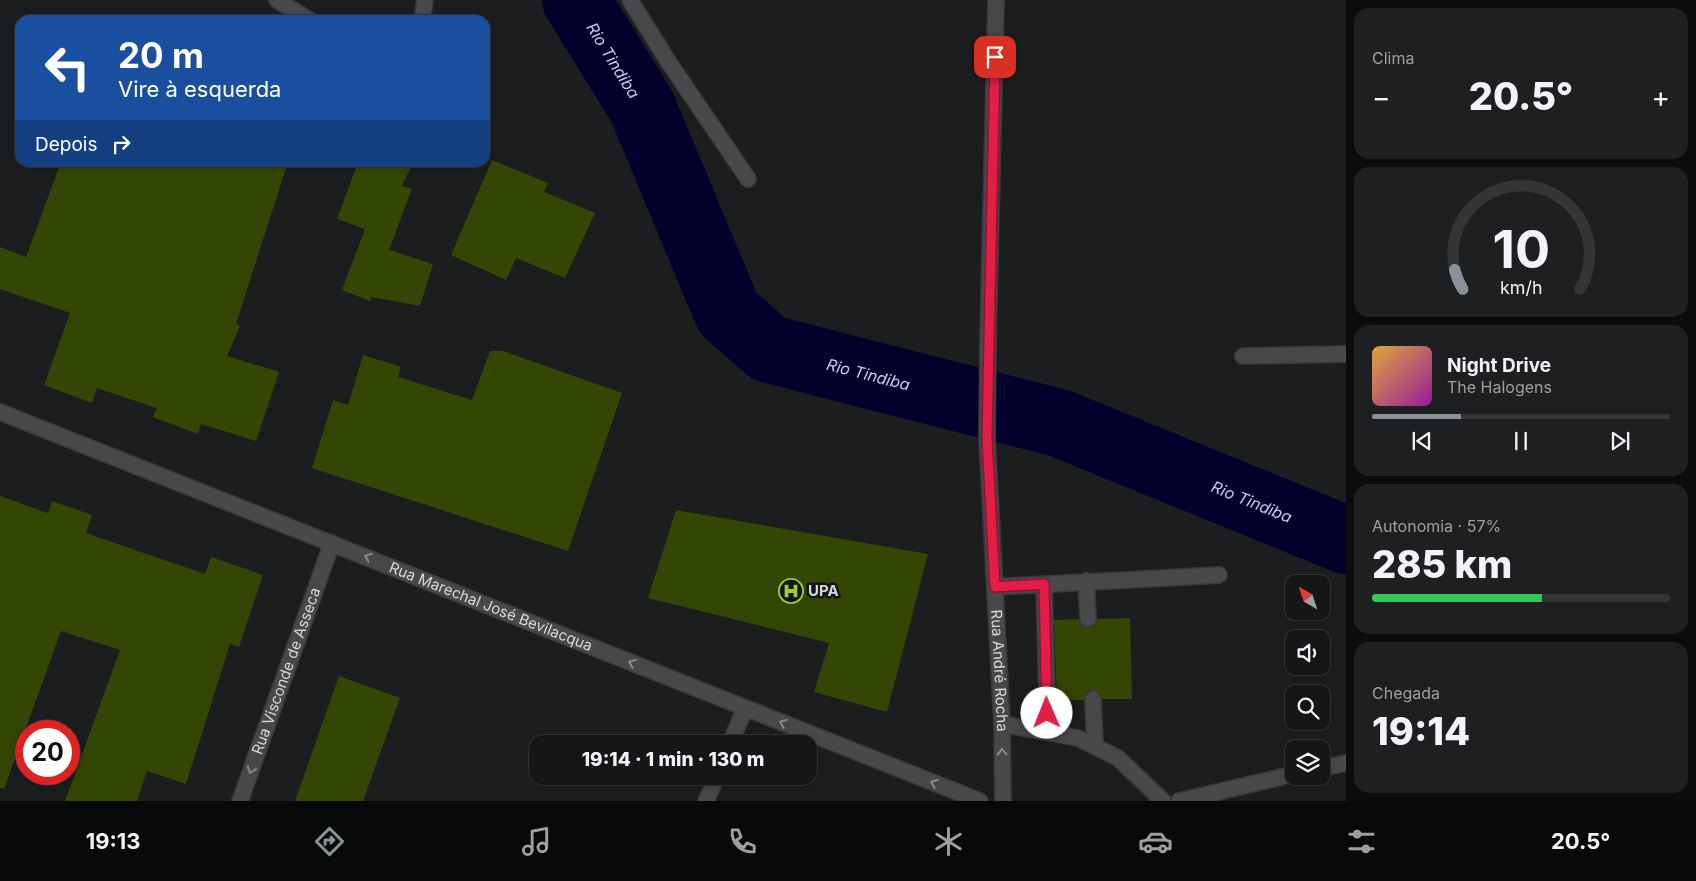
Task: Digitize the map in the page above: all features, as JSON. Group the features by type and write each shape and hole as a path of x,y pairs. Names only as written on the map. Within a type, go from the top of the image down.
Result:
{"street":[{"path":"277,0 301,15"},
{"path":"423,15 426,0"},
{"path":"630,0 668,61 748,179"},
{"name":"Rua André Rocha","path":"996,0 987,438 1002,724 1003,801"},
{"path":"1242,356 1346,354"},
{"name":"Rua Marechal José Bevilacqua","path":"0,412 980,801"},
{"name":"Rua Visconde de Asseca","path":"240,801 332,543"},
{"path":"995,587 1219,575"},
{"path":"1086,581 1088,619"},
{"path":"1044,584 1048,731"},
{"path":"1093,699 1096,746"},
{"path":"734,735 745,708"},
{"path":"1002,724 1078,738 1096,746 1118,758 1163,801"},
{"path":"1330,766 1346,763"},
{"path":"1179,801 1285,776"},
{"path":"706,801 713,785"}],"building":[{"path":"492,160 548,183 544,192 595,213 565,278 516,258 506,280 451,255"},
{"path":"59,167 286,167 236,324 240,326 227,356 279,372 256,441 201,424 198,434 153,417 157,408 97,388 92,403 44,385 70,313 0,289 0,247 26,257"},
{"path":"356,167 411,167 402,186 412,189 389,250 433,264 420,306 371,297 370,301 342,290 365,229 337,219"},
{"path":"490,351 503,351 622,393 568,551 312,468 333,400 348,405 363,355 401,367 398,377 472,400"},
{"path":"0,496 48,513 52,501 92,515 86,533 205,574 211,557 263,575 239,647 230,644 186,784 147,771 137,801 65,801 71,785 80,785 80,760 120,650 61,631 29,720 15,720 15,759 4,789 0,788"},
{"path":"676,510 928,554 887,712 814,692 829,643 648,598"},
{"path":"1130,618 1132,699 1102,699 1101,694 1093,690 1088,691 1084,700 1057,700 1054,620 1079,619 1080,624 1088,628 1093,627 1097,619"},
{"path":"339,676 400,698 363,801 295,801"}],"waterway":[{"name":"Rio Tindiba","path":"576,0 642,107 728,313 769,349 1059,423 1346,540"}],"place":[{"name":"UPA","path":"791,591"}],"route":[{"path":"995,57 987,438 995,587 1044,584 1047,713"}]}
